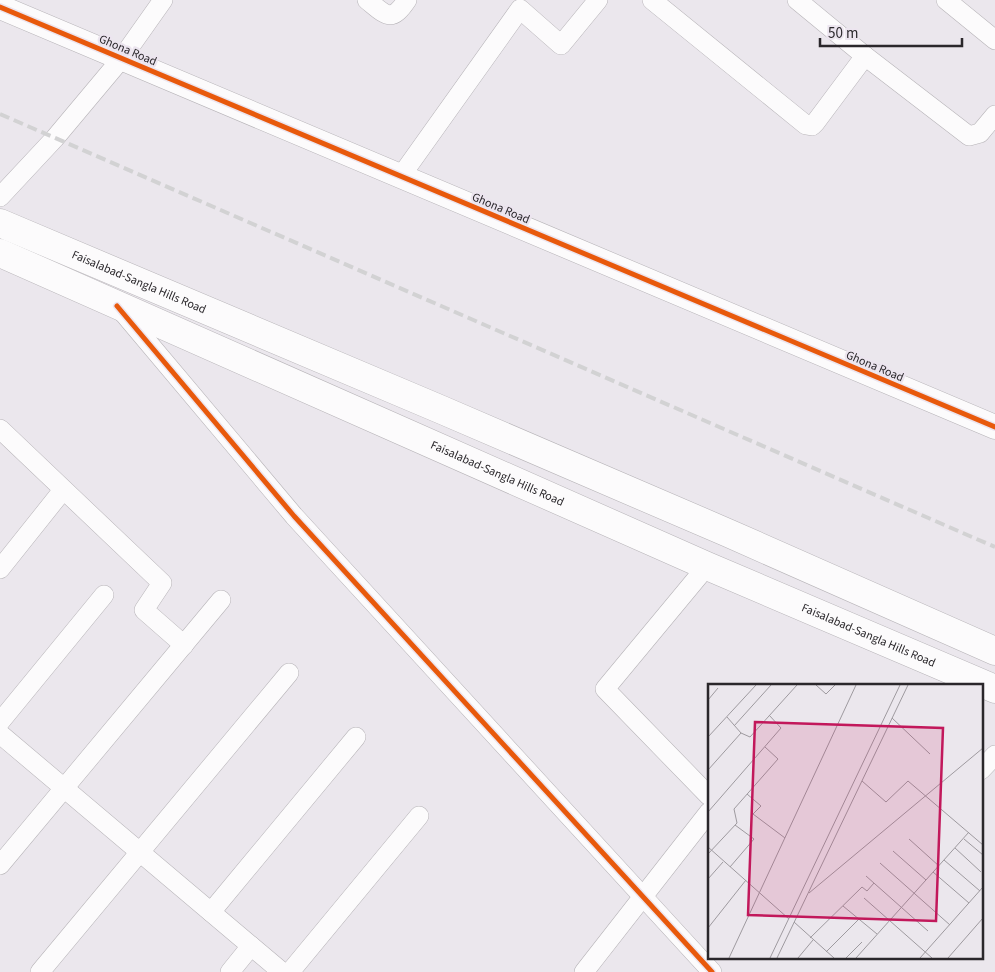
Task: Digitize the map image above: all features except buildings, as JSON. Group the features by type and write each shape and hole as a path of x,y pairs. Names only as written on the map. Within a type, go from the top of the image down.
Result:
{"main road":[{"name":"Faisalabad-Sangla Hills Road","path":"0,223 728,533 995,651"},
{"name":"Faisalabad-Sangla Hills Road","path":"0,253 708,566 995,689"},
{"path":"117,306 129,278"}],"street":[{"path":"0,197 55,138 122,58 163,0"},
{"path":"367,0 385,14 392,15 399,12 407,0"},
{"path":"401,176 520,9 561,45 598,0"},
{"path":"652,0 806,126 812,126 815,123 865,56"},
{"path":"797,0 865,56 969,136 980,133 995,115"},
{"path":"946,0 995,40"},
{"name":"Ghona Road","path":"0,8 995,427"},
{"path":"117,306 294,516 712,972"},
{"path":"0,429 162,583 144,610 184,645"},
{"path":"0,569 63,490"},
{"path":"708,566 605,689 708,795"},
{"path":"0,722 104,595"},
{"path":"0,865 221,600"},
{"path":"40,972 288,673"},
{"path":"0,734 282,972"},
{"path":"211,912 356,737"},
{"path":"982,769 995,755"},
{"path":"584,972 708,813"},
{"path":"290,972 419,816"},
{"path":"230,972 252,946"}],"railway":[{"path":"0,114 995,547"}],"cycle path":[{"path":"0,7 995,427"},
{"path":"117,306 294,516 712,972"}]}
